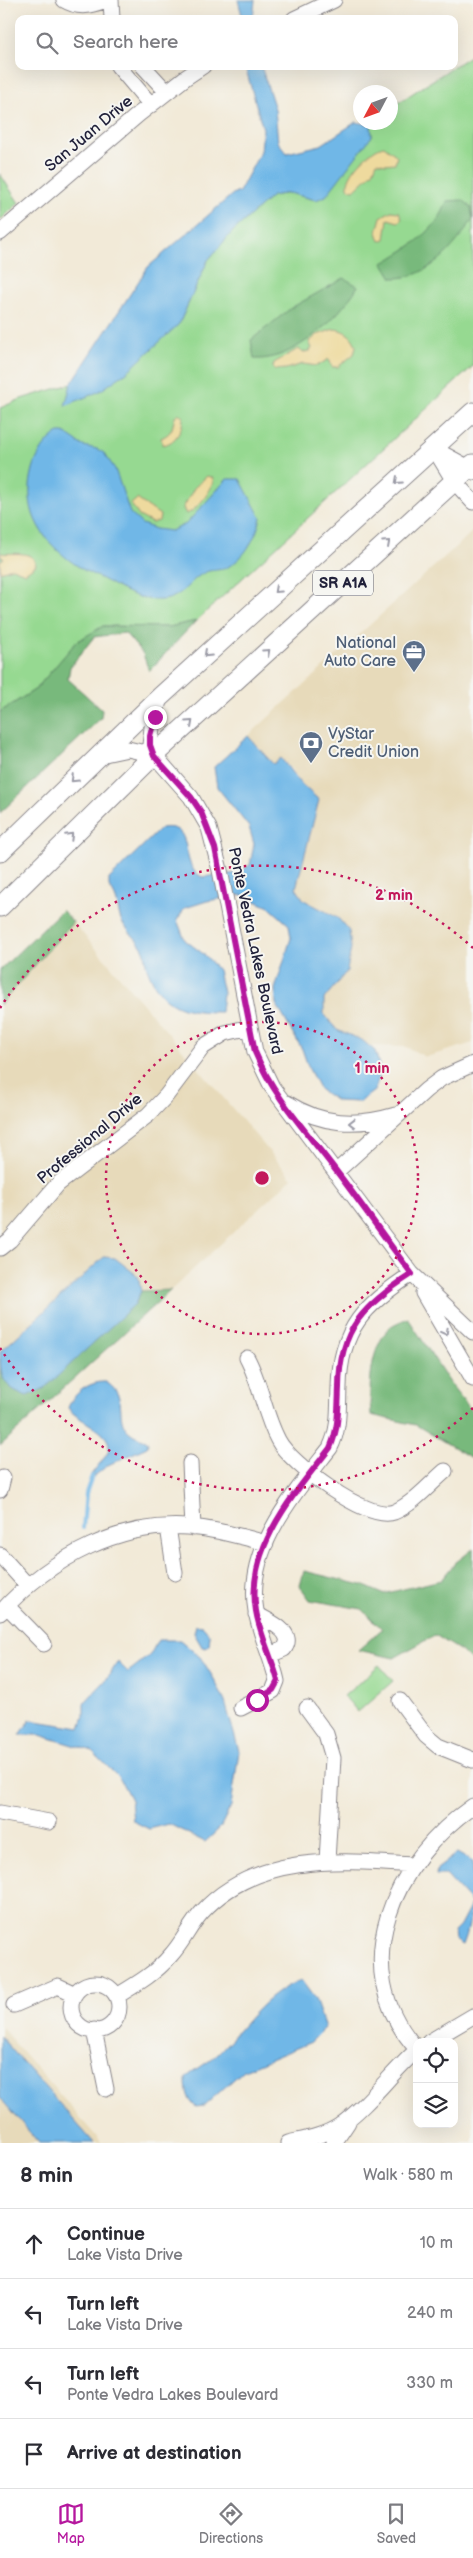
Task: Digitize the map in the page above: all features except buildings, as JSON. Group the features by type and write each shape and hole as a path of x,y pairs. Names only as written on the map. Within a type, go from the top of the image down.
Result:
{"main road":[{"name":"SR A1A","path":"0,852 160,697 473,412"},
{"name":"SR A1A","path":"0,907 154,756 454,481 472,468"}],"street":[{"path":"64,0 81,6 91,13 106,0"},
{"path":"112,0 112,15"},
{"path":"302,15 334,0"},
{"path":"121,70 151,105"},
{"path":"147,70 167,92"},
{"name":"San Juan Drive","path":"0,233 151,105 197,70"},
{"path":"434,448 472,468"},
{"path":"434,448 454,481 473,502"},
{"path":"154,756 150,745 150,736 160,697"},
{"path":"98,756 115,750 128,749 154,756"},
{"name":"Ponte Vedra Lakes Boulevard","path":"154,756 191,797 209,828 220,870 255,1052 264,1072 281,1099 412,1274 473,1379"},
{"name":"Professional Drive","path":"0,1248 10,1240 58,1184 148,1115 166,1096 203,1047 225,1033 250,1027"},
{"path":"337,1172 442,1078 473,1064"},
{"path":"281,1099 301,1112 331,1122 359,1124 400,1114"},
{"path":"241,1708 273,1690 278,1681 256,1614 255,1576 259,1558 286,1508 330,1448 335,1437 338,1425 339,1367 348,1336 357,1321 372,1303 412,1274"},
{"name":"Ponte Vedra Lakes Boulevard","path":"412,1274 473,1332"},
{"path":"247,1358 278,1442 309,1475 360,1504 387,1513 395,1512 410,1502 445,1471"},
{"path":"190,1463 193,1528"},
{"path":"44,1644 3,1609 28,1586 64,1560 89,1546 139,1530 168,1527 193,1528 231,1534 266,1543"},
{"path":"168,1527 175,1572"},
{"path":"0,1555 28,1586"},
{"path":"256,1614 281,1628 286,1634 288,1641 284,1649 270,1655"},
{"path":"400,1701 426,1736 438,1746 473,1760"},
{"path":"307,1708 326,1734 333,1758 327,1861"},
{"path":"413,2044 399,2025 385,1988 382,1951 387,1914 400,1884 412,1865 440,1832 473,1806"},
{"path":"0,1813 49,1822"},
{"path":"117,1996 159,1967 172,1954 202,1913 217,1898 237,1885 277,1868 327,1861 412,1865"},
{"path":"96,1983 112,1989 117,1996 119,2003 116,2018 110,2025 94,2030 81,2026 75,2019 72,2010 75,1994 88,1984 96,1983"},
{"path":"14,2005 50,1988 66,1988 75,1994"},
{"path":"435,2038 473,2016"},
{"path":"94,2030 106,2089"},
{"path":"334,2143 353,2114 413,2053"},
{"path":"288,2143 323,2134 353,2114"}],"shaded area":[{"path":"473,531 473,1043 426,1057 406,1047 369,1046 362,1040 337,1030 324,1014 324,999 347,971 338,918 304,900 296,888 319,800 298,781 292,770 281,758 273,765 248,736"},
{"path":"73,922 292,1178 171,1290 141,1291 138,1276 104,1257 0,1352 0,1005"},
{"path":"0,2026 102,2143 0,2143"}],"green space":[{"path":"473,54 473,366 196,621 169,627 103,626 54,668 36,689 0,712 0,408 21,399 71,384 66,405 179,324 208,260 233,231 272,196 289,193 316,200 372,136 371,130 398,130 398,103 448,70 458,70 458,64"},
{"path":"0,174 19,203 0,220"},
{"path":"463,200 471,207 473,219 449,251 439,260 418,273 392,278 383,263 421,238 437,221 447,201"},
{"path":"344,278 358,286 340,311 327,324 314,335 284,353 269,358 254,359 251,340 291,308"},
{"path":"196,621 149,671 143,654 125,633 94,637 70,667 68,679 102,710 101,718 0,813 0,712 36,689 76,642 103,626 169,627"},
{"path":"62,910 73,922 0,1005 0,970"},
{"path":"171,1290 0,1446 0,1359 2,1374 135,1304 141,1291"},
{"path":"408,1318 452,1386 473,1412 473,1459 416,1425 371,1415 370,1381 377,1348 390,1327"},
{"path":"473,1549 473,1663 461,1651 435,1635 394,1658 358,1650 382,1629 362,1609 310,1600 300,1586 304,1571 362,1585 383,1594 441,1580 455,1563"},
{"path":"379,1665 393,1681 358,1712 344,1696"}],"sand":[{"path":"384,146 397,156 395,163 385,164 377,162 373,172 354,190 349,189 350,177 359,163 372,151"},
{"path":"391,211 399,212 402,219 398,222 388,219 385,239 380,241 377,232 381,217"},
{"path":"334,329 348,334 356,346 354,354 338,367 332,367 329,359 317,366 303,364 275,370 273,367 274,363 298,349 304,352 310,351 312,348 309,342 317,335"},
{"path":"178,413 183,417 180,431 172,441 163,445 161,438 170,432"},
{"path":"207,476 213,478 211,488 199,504 186,514 183,508 194,488"},
{"path":"137,499 160,515 159,521 152,523 139,516 131,504"},
{"path":"1,553 27,555 34,560 36,565 25,573 12,568 0,572 0,561 4,558 0,556"}],"water":[{"path":"238,0 255,0 253,15 242,15"},
{"path":"246,70 262,70 275,109 278,142 287,153 321,145 353,124 353,130 371,130 372,136 326,196 316,200 289,193 272,196 233,231 208,260 179,324 127,372 100,391 65,406 71,384 148,267 234,193 239,192 261,151 263,129"},
{"path":"59,433 64,433 83,446 97,449 104,453 115,469 130,513 142,524 156,529 171,531 186,524 227,479 240,479 261,518 249,546 240,558 228,567 206,572 172,598 164,600 148,599 134,595 82,569 66,558 45,537 33,513 30,500 30,485 37,459 46,443"},
{"path":"248,736 273,764 281,758 298,781 319,800 296,888 304,900 338,918 349,931 351,948 347,971 324,999 324,1014 337,1030 362,1040 375,1051 381,1072 374,1091 359,1102 337,1101 320,1090 309,1069 302,1049 276,1004 275,989 291,938 289,925 269,907 242,895 207,901 185,908 177,920 185,940 206,956 218,970 223,993 221,1012 195,1011 175,1005 159,991 147,968 145,953 138,941 122,922 115,896 109,887 109,879 161,828 178,830 182,835 194,871 202,877 237,873 250,865 254,844 249,827 217,787 214,767"},
{"path":"104,1257 115,1258 138,1276 141,1291 135,1304 45,1388 27,1396 19,1393 4,1380 0,1352"},
{"path":"100,1382 106,1382 115,1389 119,1397 122,1421 126,1428 133,1435 146,1440 148,1444 147,1447 108,1465 92,1478 91,1475 108,1452 109,1445 107,1439 68,1408 74,1397 83,1389"},
{"path":"196,1625 202,1626 210,1635 209,1645 206,1648 202,1647 194,1633"},
{"path":"158,1640 180,1640 201,1658 225,1702 239,1751 231,1806 220,1828 205,1842 169,1824 149,1829 133,1821 131,1800 120,1779 92,1751 40,1735 20,1735 30,1720 80,1728 84,1716 84,1703 105,1681 118,1662 128,1672 150,1655"},
{"path":"457,1853 473,1862 472,1903 446,1875 436,1875 437,1868"},
{"path":"472,1903 469,1926 463,1945 455,1940 454,1932 460,1926"},
{"path":"301,1980 315,1999 325,2028 311,2042 244,2070 204,2106 196,2107 189,2098 186,2078 216,2055 265,2003 288,1986"},
{"path":"0,2036 94,2143 39,2143 0,2098"}],"waterway":[{"path":"83,1528 86,1493 92,1476"}],"place":[{"name":"National Auto Care","path":"414,673"},
{"name":"VyStar Credit Union","path":"311,764"}],"route":[{"path":"155,717 150,736 150,745 154,756 191,797 209,828 220,870 255,1052 264,1072 272,1087 307,1135 337,1172 412,1274 372,1303 357,1321 348,1336 342,1351 339,1367 338,1425 335,1437 330,1448 286,1508 259,1558 255,1576 256,1614 278,1681 273,1690 257,1700"}]}
